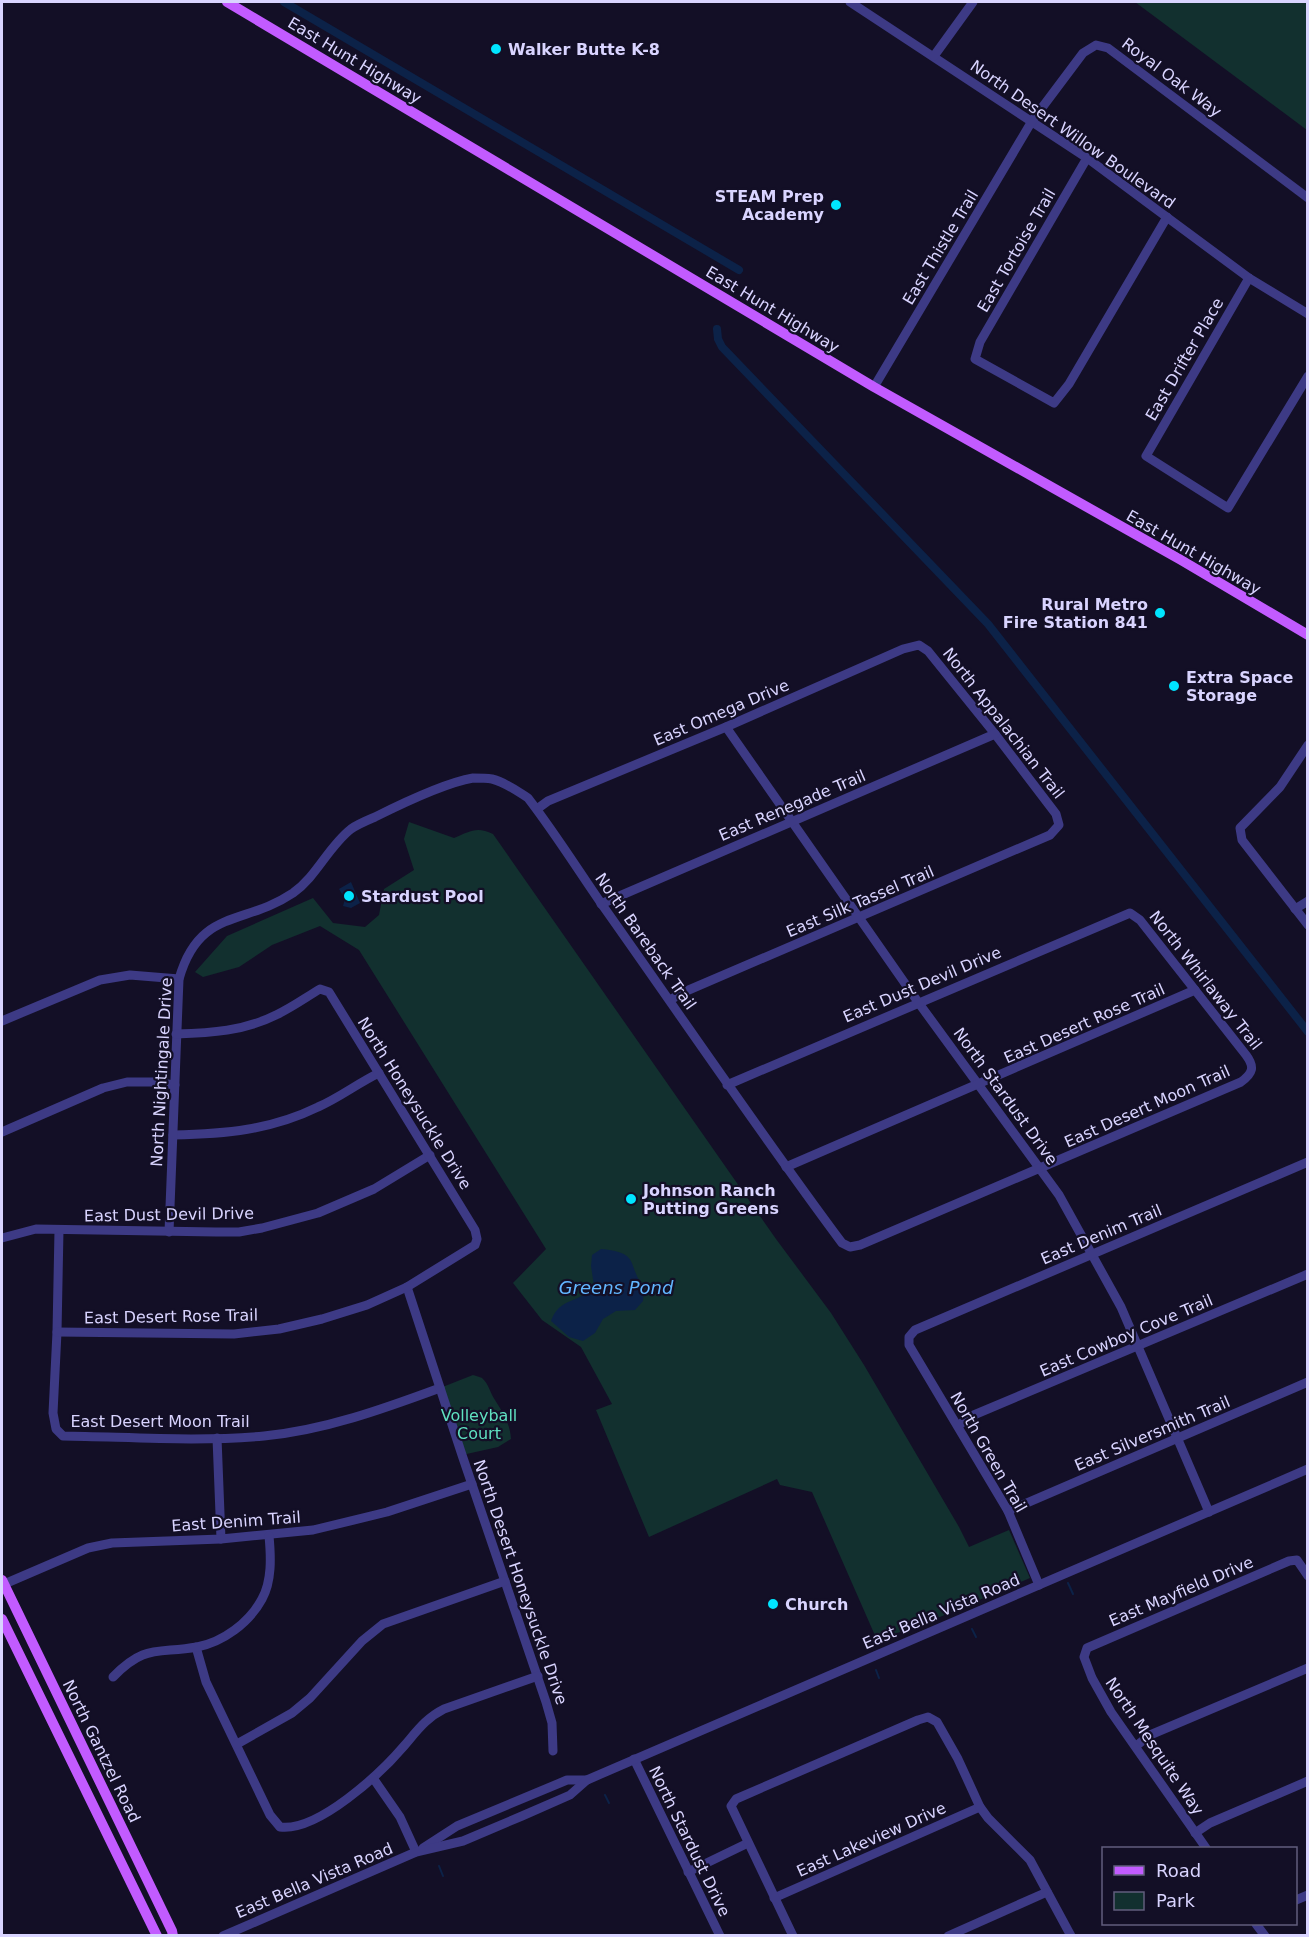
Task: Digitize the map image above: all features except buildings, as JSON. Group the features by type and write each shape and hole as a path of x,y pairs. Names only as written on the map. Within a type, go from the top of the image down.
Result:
{"main road":[{"name":"East Hunt Highway","path":"227,2 874,387 1181,560 1308,635"},
{"name":"North Gantzel Road","path":"2,1583 172,1935"},
{"name":"North Gantzel Road","path":"2,1619 157,1935"}],"street":[{"name":"North Desert Willow Boulevard","path":"850,2 1088,158 1249,278 1308,314"},
{"path":"934,56 973,2"},
{"name":"Royal Oak Way","path":"1032,121 1083,53 1096,45 1108,48 1308,198"},
{"name":"East Thistle Trail","path":"874,387 1032,121"},
{"name":"East Tortoise Trail","path":"1088,158 980,342 975,359 1054,403 1069,384 1167,217"},
{"name":"East Drifter Place","path":"1249,278 1146,456 1228,508 1308,376"},
{"name":"East Omega Drive","path":"537,809 548,801 726,727 903,649 918,645"},
{"name":"North Appalachian Trail","path":"918,645 928,651 995,734 1056,814 1059,825"},
{"name":"North Stardust Drive","path":"726,727 918,1002 1059,1195 1115,1296 1209,1512"},
{"name":"East Renegade Trail","path":"601,904 995,734"},
{"path":"1308,745 1280,787 1240,828 1242,840 1308,925"},
{"name":"North Bareback Trail","path":"358,825 419,797 474,778 492,779 508,785 528,798 727,1085 842,1243 850,1247"},
{"name":"North Nightingale Drive","path":"169,1232 179,979 185,959 201,936 223,922 283,900 304,885 337,843 358,825"},
{"name":"East Silk Tassel Trail","path":"670,1000 1050,835 1059,825"},
{"path":"1295,909 1308,901"},
{"name":"North Whirlaway Trail","path":"1130,913 1140,920 1252,1062 1252,1070"},
{"name":"East Dust Devil Drive","path":"727,1085 1130,913"},
{"path":"2,1021 100,980 130,975 179,979"},
{"name":"North Honeysuckle Drive","path":"176,1034 216,1033 253,1025 278,1015 320,989 328,992 430,1155 475,1230 477,1239"},
{"name":"East Desert Rose Trail","path":"786,1167 1194,990"},
{"name":"East Desert Moon Trail","path":"850,1247 860,1245 1241,1082 1250,1075 1252,1070"},
{"path":"173,1135 241,1132 294,1118 320,1107 379,1073"},
{"path":"2,1132 103,1088 127,1082 175,1085"},
{"name":"East Dust Devil Drive","path":"2,1238 36,1229 239,1232 289,1222 318,1213 374,1189 430,1155"},
{"name":"East Denim Trail","path":"909,1337 915,1330 1308,1162"},
{"path":"57,1332 59,1230"},
{"name":"East Desert Rose Trail","path":"57,1332 234,1334 279,1329 367,1305 407,1287 475,1245 477,1239"},
{"name":"East Cowboy Cove Trail","path":"957,1426 969,1417 1308,1274"},
{"name":"North Desert Honeysuckle Drive","path":"407,1287 538,1676 552,1723 553,1751"},
{"name":"East Desert Moon Trail","path":"57,1332 53,1413 56,1429 63,1436 217,1438 265,1436 339,1422 440,1388"},
{"name":"North Green Trail","path":"909,1337 909,1345 1008,1511 1040,1586"},
{"name":"East Silversmith Trail","path":"1008,1511 1308,1382"},
{"path":"217,1438 221,1539"},
{"name":"East Bella Vista Road","path":"416,1852 463,1841 570,1795 587,1780 634,1759 1308,1469"},
{"name":"East Denim Trail","path":"2,1583 60,1558 96,1546 112,1543 270,1536 313,1530 421,1502 472,1484"},
{"path":"113,1677 134,1658 146,1653 209,1644 230,1634 242,1624 263,1599 270,1572 270,1536"},
{"name":"East Mayfield Drive","path":"1084,1657 1087,1648 1289,1561 1297,1560 1308,1576"},
{"path":"237,1744 292,1713 326,1683 362,1641 383,1624 505,1581"},
{"path":"196,1647 206,1682 270,1815 280,1827 288,1828 321,1816 373,1778 432,1715 538,1676"},
{"name":"North Mesquite Way","path":"1084,1657 1092,1678 1111,1712 1205,1847"},
{"path":"1136,1746 1150,1735 1308,1668"},
{"path":"793,1935 730,1806 736,1799 928,1717 937,1722 958,1759 980,1807 1030,1860 1071,1935"},
{"name":"North Stardust Drive","path":"634,1759 720,1935"},
{"path":"373,1778 400,1817 416,1852"},
{"name":"East Bella Vista Road","path":"224,1935 416,1852 457,1826 567,1780 587,1780"},
{"path":"1195,1833 1210,1823 1308,1781"},
{"name":"East Lakeview Drive","path":"774,1898 980,1807"},
{"path":"688,1872 748,1843"},
{"path":"948,1935 1047,1892"}],"green space":[{"path":"1135,2 1307,2 1307,130"},
{"name":"Johnson Ranch Putting Greens","path":"409,822 454,838 478,830 493,834 776,1239 831,1313 864,1365 969,1547 1009,1530 1030,1578 926,1623 877,1640 812,1492 780,1485 777,1479 649,1537 596,1410 612,1404 581,1347 542,1320 513,1283 546,1249 359,950 320,926 272,945 239,967 203,977 195,972 227,936 313,898 333,923 365,927 379,915 384,889 414,870 404,839"},
{"name":"Volleyball Court","path":"473,1375 482,1378 486,1383 506,1418 511,1439 498,1447 462,1455 440,1388"}],"water":[{"name":"Stardust Pool","path":"351,882 360,903 351,908 343,906 345,899 339,889"},
{"name":"Greens Pond","path":"601,1249 622,1253 631,1261 644,1288 643,1301 635,1310 616,1311 603,1319 595,1333 583,1341 569,1337 551,1321 560,1308 583,1296 594,1286 592,1255"}],"waterway":[{"path":"284,2 739,270"},
{"path":"717,329 722,347 988,624 1308,1032"},
{"path":"1068,1583 1073,1594"},
{"path":"972,1629 976,1637"},
{"path":"876,1670 879,1678"},
{"path":"605,1795 609,1803"},
{"path":"439,1866 443,1876"}],"place":[{"name":"Walker Butte K-8","path":"496,49"},
{"name":"STEAM Prep Academy","path":"836,205"},
{"name":"Rural Metro Fire Station 841","path":"1160,613"},
{"name":"Extra Space Storage","path":"1174,686"},
{"name":"Stardust Pool","path":"349,896"},
{"name":"Johnson Ranch Putting Greens","path":"631,1199"},
{"name":"Church","path":"773,1604"}]}
